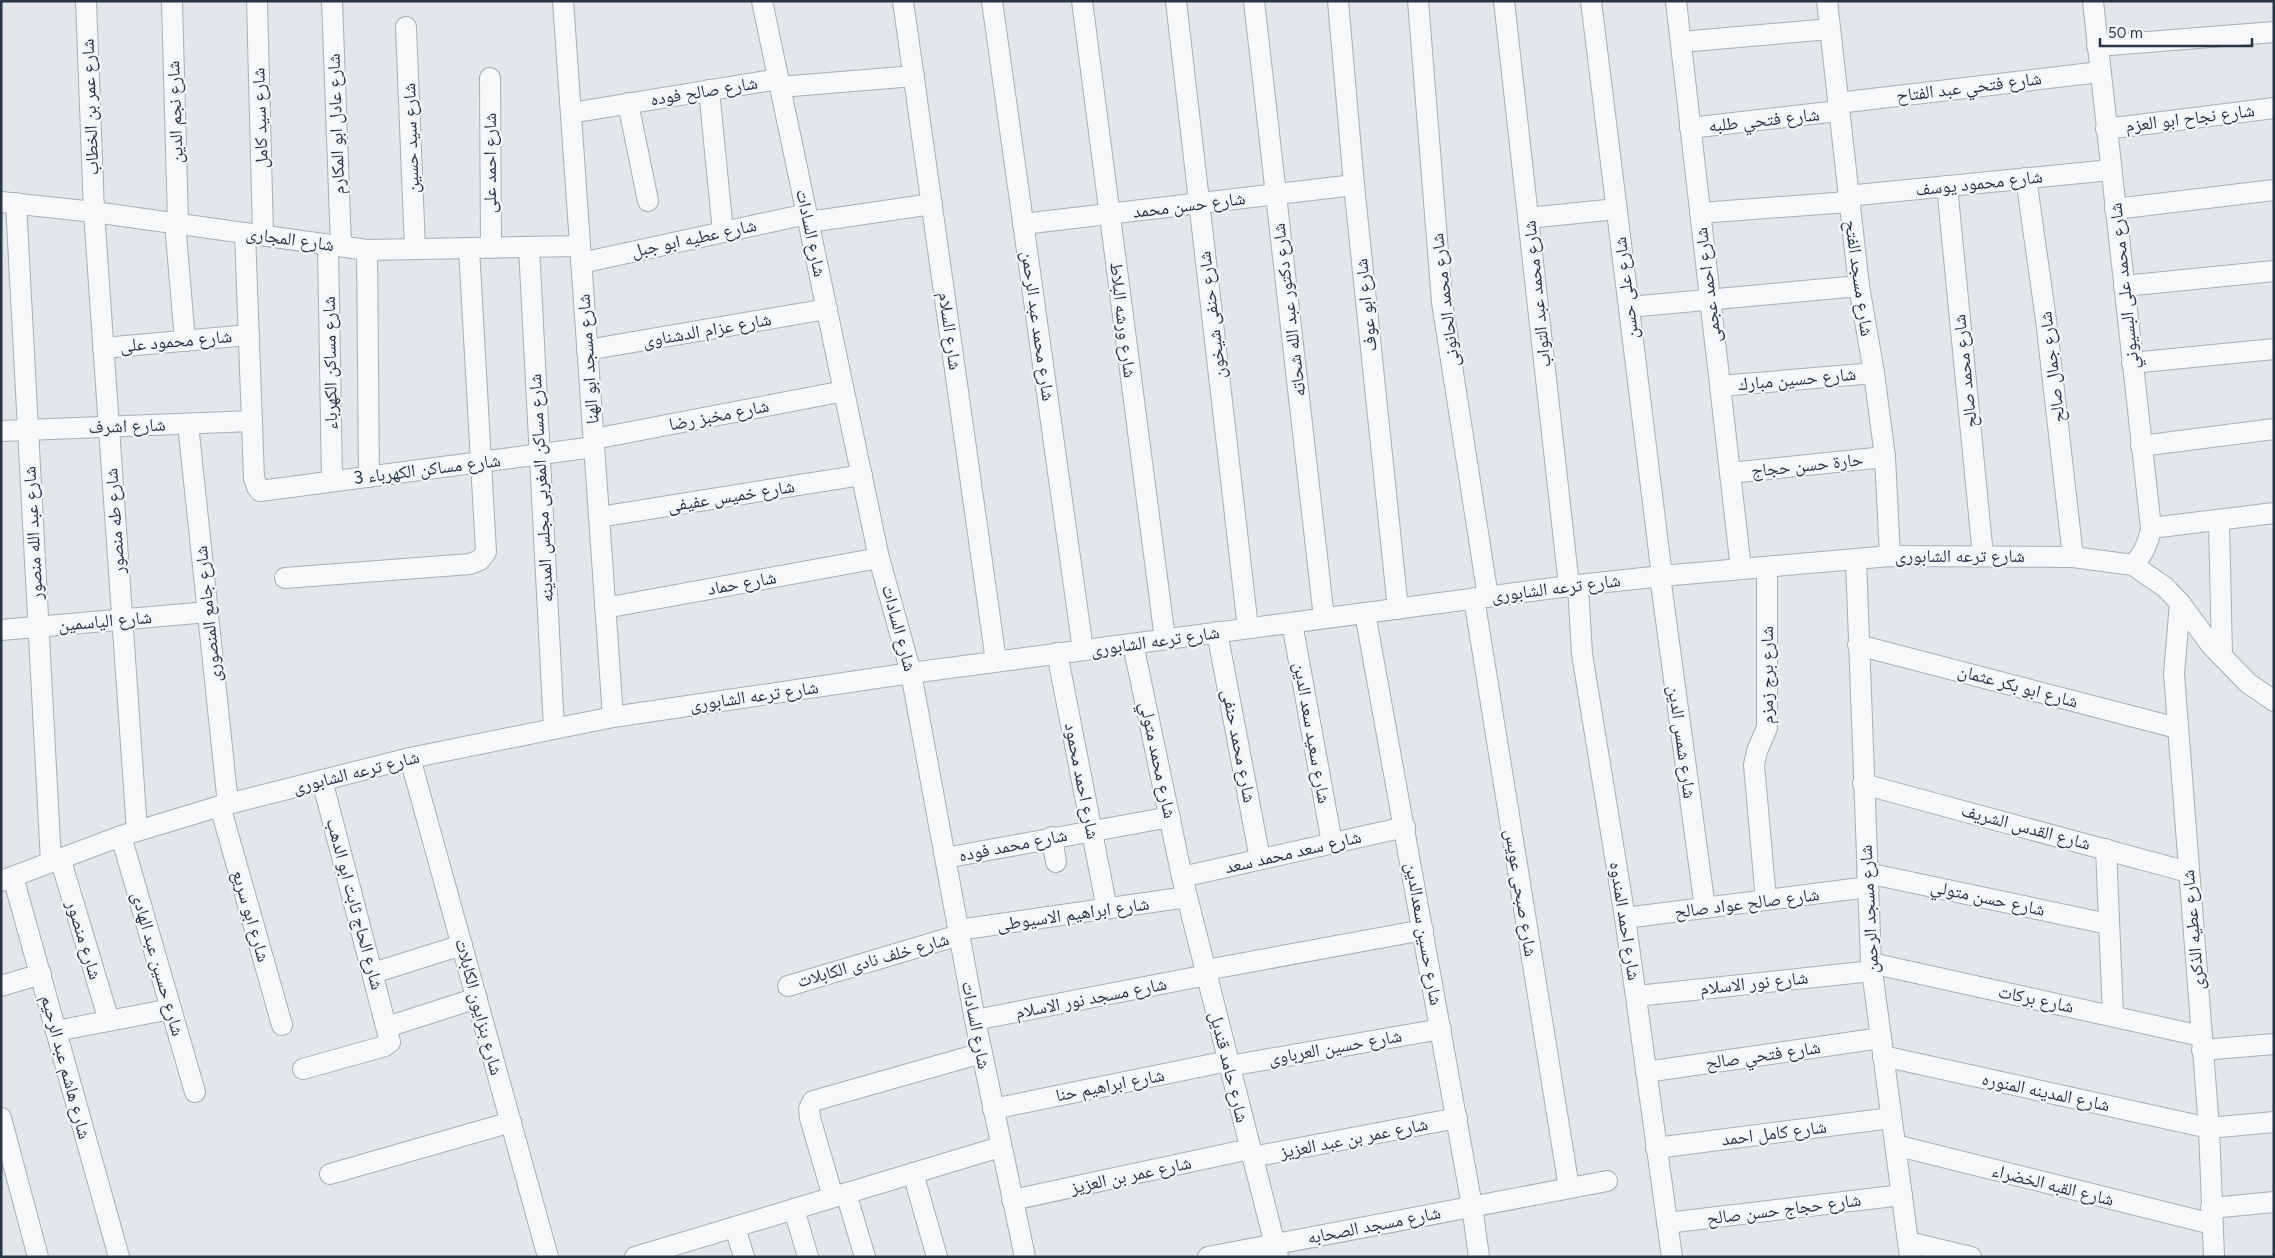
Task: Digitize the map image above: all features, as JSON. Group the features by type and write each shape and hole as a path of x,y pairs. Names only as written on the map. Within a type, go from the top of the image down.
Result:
{"street":[{"name":"شارع عمر بن الخطاب","path":"86,1 94,212"},
{"name":"شارع نجم الدين","path":"172,1 177,223 185,341"},
{"name":"شارع سيد كامل","path":"254,234 257,1"},
{"name":"شارع عادل ابو المكارم","path":"332,1 335,245"},
{"name":"شارع مسجد ابو الهنا","path":"563,1 613,717"},
{"name":"شارع السادات","path":"762,1 880,558 911,673 992,1109 1025,1257"},
{"name":"شارع السلام","path":"903,1 996,662"},
{"name":"شارع محمد عبد الرحمن","path":"992,1 1083,650"},
{"name":"شارع ورشه البلاط","path":"1082,1 1165,639"},
{"name":"شارع حنفى شيخون","path":"1176,1 1248,628"},
{"name":"شارع دكتور عبد الله شحاته","path":"1254,1 1324,618"},
{"name":"شارع ابو عوف","path":"1338,1 1354,185 1398,609"},
{"name":"شارع محمد الحانونى","path":"1418,1 1442,302 1481,598"},
{"name":"شارع محمد عبد التواب","path":"1504,1 1528,218 1573,586"},
{"name":"شارع على حسن","path":"1591,1 1661,576"},
{"name":"شارع احمد عجمى","path":"1676,1 1741,569"},
{"name":"شارع مسجد الفتح","path":"1827,1 1858,286 1874,373 1885,457 1890,556"},
{"name":"شارع محمد على البسيوني","path":"2092,1 2151,528 2149,542 2143,555 2133,565"},
{"name":"شارع سيد حسين","path":"406,26 415,249"},
{"path":"1680,42 1830,29"},
{"path":"2097,46 2274,32"},
{"name":"شارع فتحي عبد الفتاح","path":"1838,107 2100,72"},
{"name":"شارع صالح فوده","path":"571,113 709,90 780,83 914,76"},
{"name":"شارع احمد على","path":"490,78 491,248"},
{"path":"709,90 723,232"},
{"name":"شارع صالح فوده","path":"628,103 648,201"},
{"name":"شارع فتحي طلبه","path":"1690,128 1838,107"},
{"name":"شارع نجاح ابو العزم","path":"2106,128 2274,108"},
{"name":"شارع محمود يوسف","path":"1700,213 2111,170"},
{"name":"شارع جمال صالح","path":"2026,178 2045,310 2073,557"},
{"name":"شارع حسن محمد","path":"1024,224 1354,185"},
{"name":"شارع محمد صالح","path":"1946,186 1983,556"},
{"path":"2115,209 2274,190"},
{"name":"شارع المجارى","path":"9,203 94,212 367,250 529,247 581,254"},
{"name":"شارع عبد الله منصور","path":"9,203 28,430 38,627 55,860"},
{"name":"شارع عطيه ابو جبل","path":"581,254 808,218 932,204"},
{"path":"1528,218 1617,209"},
{"name":"شارع طه منصور","path":"94,212 122,620 129,833"},
{"path":"252,421 249,335 254,234"},
{"name":"شارع مساكن الكهرباء","path":"332,481 335,245"},
{"name":"شارع مساكن المغربى مجلس المدينه","path":"529,247 554,729"},
{"path":"285,578 470,564 480,560 486,552 468,248"},
{"path":"367,250 369,476"},
{"path":"2124,286 2274,271"},
{"path":"1629,307 1858,286"},
{"name":"شارع عزام الدشناوى","path":"588,350 827,309"},
{"name":"شارع محمود على","path":"103,348 249,335"},
{"path":"2132,363 2274,349"},
{"name":"شارع حسين مبارك","path":"1720,386 1874,373"},
{"name":"شارع مخبز رضا","path":"594,443 844,391"},
{"name":"شارع اشرف","path":"1,431 252,421"},
{"name":"شارع مساكن الكهرباء 3","path":"252,421 255,482 260,491 540,454 594,443"},
{"name":"شارع جامع المنصورى","path":"188,424 208,612 224,805"},
{"path":"2141,446 2274,429"},
{"name":"حارة حسن حجاج","path":"1730,473 1885,457"},
{"name":"شارع خميس عفيفى","path":"599,517 862,475"},
{"path":"2151,528 2274,513"},
{"path":"2219,520 2222,656"},
{"name":"شارع ترعه الشابورى","path":"7,879 129,833 224,805 410,758 613,717 1057,653 1573,586 1661,576 1890,556 2073,557 2133,565 2160,584 2180,603 2211,645 2248,683 2274,701"},
{"name":"شارع حماد","path":"605,608 880,558"},
{"name":"شارع مسجد الرحمن","path":"1856,559 1863,784 1872,967 1909,1249"},
{"name":"شارع برج زمزم","path":"1766,900 1754,765 1757,751 1768,728 1767,567"},
{"name":"شارع شمس الدين","path":"1661,576 1705,908"},
{"name":"شارع احمد المندوه","path":"1573,586 1582,654 1637,996 1672,1257"},
{"name":"شارع صبحى عويس","path":"1481,598 1569,1188"},
{"name":"شارع عطيه الذكرى","path":"2180,603 2174,666 2188,872 2209,1128 2214,1257"},
{"name":"شارع الياسمين","path":"1,630 208,612"},
{"name":"شارع حسين سعدالدين","path":"1365,613 1457,1118 1472,1206 1478,1257"},
{"name":"شارع سعيد سعد الدين","path":"1292,622 1332,843"},
{"name":"شارع محمد حنفى","path":"1217,632 1260,859"},
{"name":"شارع محمد متولي","path":"1132,644 1182,877"},
{"name":"شارع ابو بكر عثمان","path":"1858,645 2178,728"},
{"name":"شارع احمد محمود","path":"1057,653 1107,909"},
{"name":"شارع بنزايون الكابلات","path":"410,758 548,1257"},
{"name":"شارع الحاج ثابت ابو الدهب","path":"322,780 387,1027"},
{"name":"شارع القدس الشريف","path":"1863,784 2188,872"},
{"name":"شارع ابو سريع","path":"224,805 282,1025"},
{"name":"شارع محمد فوده","path":"945,858 1170,817"},
{"name":"شارع سعد محمد سعد","path":"1182,877 1405,827"},
{"name":"شارع حسين عبد الهادى","path":"129,833 171,1009 195,1092"},
{"path":"1052,838 1056,862"},
{"path":"2106,849 2113,1015"},
{"name":"شارع منصور","path":"55,860 108,1021"},
{"name":"شارع حامد قنديل","path":"1182,877 1276,1250"},
{"name":"شارع هاشم عبد الرحيم","path":"7,879 41,974 119,1257"},
{"name":"شارع صالح عواد صالح","path":"1625,918 1766,900 1868,880"},
{"name":"شارع حسن متولي","path":"1868,880 2108,924"},
{"name":"شارع ابراهيم الاسيوطى","path":"959,933 1187,897"},
{"name":"شارع مسجد نور الاسلام","path":"975,1020 1423,930"},
{"name":"شارع خلف نادى الكابلات","path":"788,986 959,933"},
{"path":"373,973 462,945"},
{"name":"شارع بركات","path":"1872,967 2113,1015 2202,1043 2274,1044"},
{"name":"شارع نور الاسلام","path":"1637,996 1872,967"},
{"path":"1,986 41,974"},
{"path":"303,1069 388,1045 390,1042 387,1027 477,998"},
{"path":"56,1031 171,1009"},
{"name":"شارع حسين العرباوى","path":"1229,1064 1440,1029"},
{"name":"شارع فتحي صالح","path":"1646,1072 1882,1047"},
{"name":"شارع المدينه المنوره","path":"1882,1047 2209,1128 2274,1122"},
{"path":"865,1257 809,1109 813,1101 821,1097 982,1054"},
{"name":"شارع ابراهيم حنا","path":"992,1109 1229,1064"},
{"path":"1,1118 38,1257"},
{"name":"شارع عمر بن عبد العزيز","path":"1251,1153 1457,1118"},
{"name":"شارع كامل احمد","path":"1656,1148 1891,1118"},
{"path":"330,1174 511,1122"},
{"name":"شارع القبه الخضراء","path":"1895,1146 2211,1216 2274,1202"},
{"path":"635,1257 1000,1147"},
{"name":"شارع عمر بن العزيز","path":"1012,1200 1251,1153"},
{"path":"913,1173 937,1257"},
{"name":"شارع مسجد الصحابه","path":"1208,1257 1276,1250 1472,1206 1607,1180"},
{"name":"شارع حجاج حسن صالح","path":"1667,1224 1902,1195"},
{"path":"794,1209 808,1257"},
{"path":"735,1227 744,1257"},
{"path":"1909,1249 1971,1257"}]}
